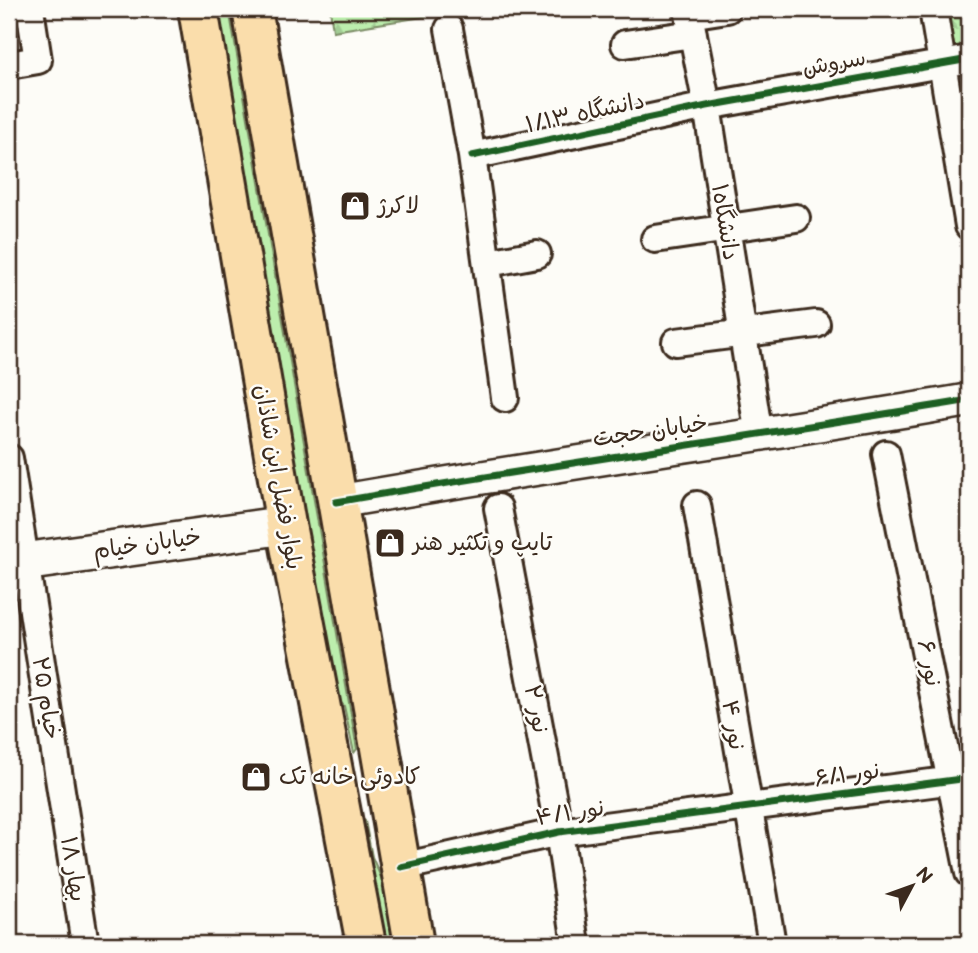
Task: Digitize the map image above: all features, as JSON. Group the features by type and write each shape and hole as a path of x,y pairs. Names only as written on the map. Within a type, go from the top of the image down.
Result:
{"main road":[{"name":"بلوار فضل ابن شاذان","path":"198,9 286,526 366,944"},
{"path":"251,9 414,944"},
{"name":"خیابان خیام","path":"17,562 286,526"},
{"path":"334,778 382,765"}],"street":[{"path":"9,65 38,60 30,9"},
{"path":"625,44 690,19 727,9"},
{"path":"933,9 969,226"},
{"name":"دانشگاه۱","path":"690,19 707,106 759,436"},
{"path":"449,29 472,156 505,398"},
{"name":"سروش","path":"707,106 969,59"},
{"name":"دانشگاه ۱/۱۳","path":"472,156 707,106"},
{"path":"655,239 796,218"},
{"path":"488,263 537,254"},
{"path":"676,342 816,324"},
{"name":"خیابان حجت","path":"336,502 518,469 759,436 969,400"},
{"name":"نور ۶","path":"886,454 961,779 969,873"},
{"name":"خیام ۲۵","path":"9,458 17,562 61,793"},
{"name":"نور ۴","path":"697,505 772,944"},
{"name":"نور ۲","path":"498,508 559,832 576,944"},
{"name":"نور ۶/۱","path":"747,808 961,779"},
{"name":"بهار ۱۸","path":"61,793 85,944"},
{"name":"نور ۴/۱","path":"401,866 559,832 747,808"}],"green space":[{"path":"217,9 229,9 357,749 354,753 344,706 332,693"},
{"path":"330,9 474,9 333,31"},
{"path":"938,9 969,9 969,46 940,51"},
{"path":"360,818 365,821 372,857 383,882 394,944 380,944"}],"cycle path":[{"path":"472,156 707,106 969,59"},
{"path":"336,502 969,400"},
{"path":"401,867 559,832 969,778"}],"place":[{"name":"لاکرژ","path":"355,206"},
{"name":"تایپ و تکثیر هنر","path":"390,543"},
{"name":"کادوئی خانه تک","path":"256,777"}]}
